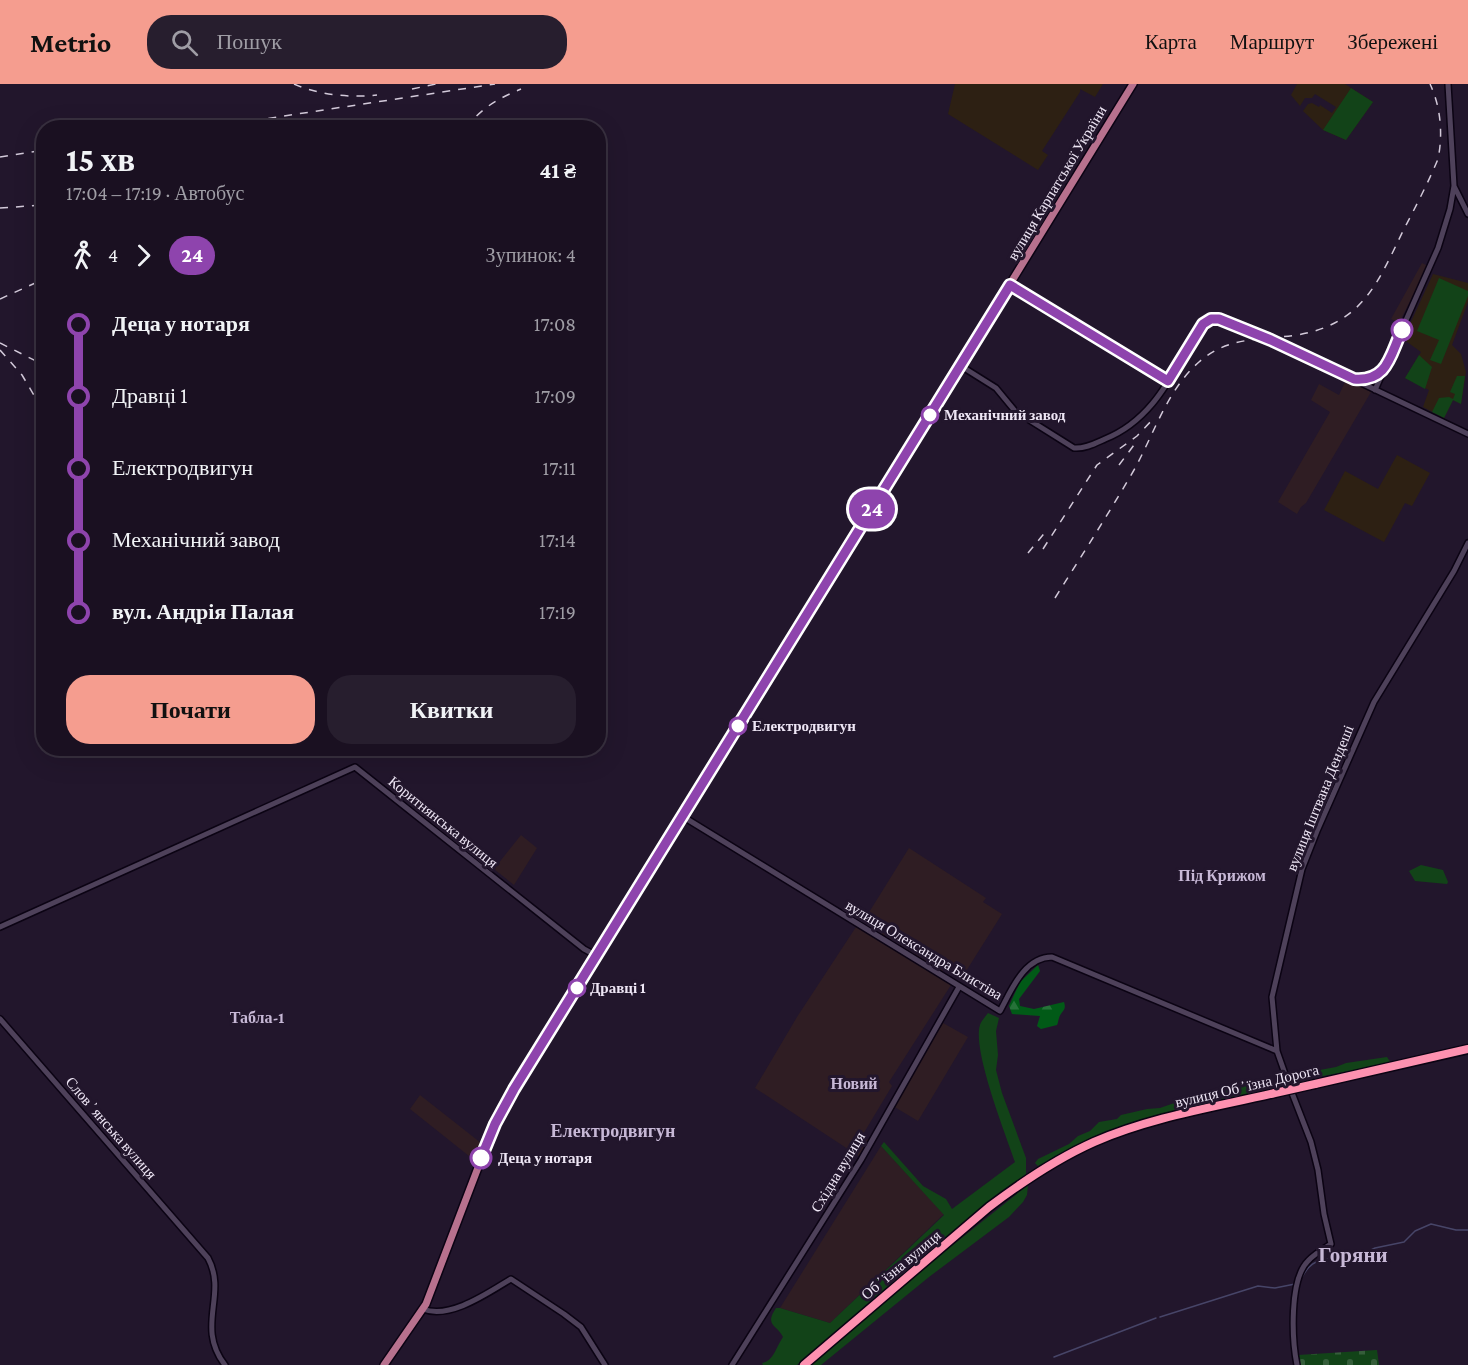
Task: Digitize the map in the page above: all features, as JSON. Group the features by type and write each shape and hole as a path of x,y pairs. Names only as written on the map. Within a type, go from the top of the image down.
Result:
{"highway":[{"name":"вулиця Обʼїзна Дорога","path":"1016,1187 1040,1170 1086,1146 1129,1129 1173,1116 1468,1049"},
{"name":"Обʼїзна вулиця","path":"804,1365 1016,1187"}],"main road":[{"name":"вулиця Карпатської України","path":"424,1306 495,1124 1133,84"},
{"path":"384,1365 424,1306"}],"street":[{"path":"1376,390 1438,248 1450,209 1454,186 1448,84"},
{"path":"1454,186 1468,214"},
{"path":"1010,285 1168,381"},
{"path":"961,366 996,388 1015,411 1074,448 1084,447 1122,432 1141,417 1168,381 1203,324 1211,319 1219,319 1268,338 1468,434"},
{"path":"1354,379 1370,379 1384,372"},
{"name":"вулиця Іштвана Дендеші","path":"1289,1085 1277,1050 1272,1008 1274,988 1296,890 1309,851 1374,702 1454,571 1468,543"},
{"name":"Коритнянська вулиця","path":"0,927 355,766 584,949 597,956"},
{"name":"вулиця Олександра Блистіва","path":"682,816 1000,1011 1025,970 1041,959 1052,957 1277,1050"},
{"name":"Східна вулиця","path":"732,1365 861,1160 959,987"},
{"name":"Словʼянська вулиця","path":"0,1019 204,1253 212,1267 215,1280 211,1316 212,1340 217,1355 225,1365"},
{"path":"1292,1093 1311,1142 1331,1244 1308,1261 1299,1278 1293,1324 1297,1365"},
{"path":"424,1306 430,1311 468,1304 511,1280 581,1327 605,1365"}],"shaded area":[{"path":"955,84 1103,84 1095,97 1080,89 1042,151 1048,155 1038,170 948,114"},
{"path":"1297,84 1345,84 1373,102 1346,140 1323,130 1303,111 1308,104 1312,103 1332,113 1336,107 1315,94 1312,98 1305,98 1300,106 1291,95"},
{"path":"1422,263 1428,266 1399,323 1391,319"},
{"path":"1433,274 1468,283 1468,302 1452,345 1461,354 1466,372 1461,404 1453,400 1444,418 1423,407 1429,390 1405,378 1421,352 1403,339"},
{"path":"1346,380 1371,392 1306,503 1297,514 1278,502 1330,412 1311,400 1319,384 1339,395"},
{"path":"1397,455 1430,473 1412,506 1405,503 1384,542 1324,510 1345,471 1378,489"},
{"path":"521,835 537,848 514,885 494,869"},
{"path":"909,848 986,898 983,902 1002,914 963,976 947,966 942,972 863,922"},
{"path":"856,927 951,985 889,1082 892,1086 862,1136 870,1141 860,1157 755,1088 797,1017"},
{"path":"943,1023 968,1037 918,1121 893,1106"},
{"path":"420,1095 481,1143 476,1155 471,1153 469,1156 410,1109"},
{"path":"881,1146 944,1214 830,1323 780,1308"}],"green space":[{"path":"1351,88 1373,102 1346,140 1323,130"},
{"path":"1439,278 1468,291 1441,364 1430,360 1439,340 1417,331"},
{"path":"1419,355 1432,367 1425,389 1405,378"},
{"path":"1457,376 1465,376 1461,404 1453,400 1444,418 1432,412 1439,398 1453,399 1455,394 1450,392"},
{"path":"1421,865 1443,870 1447,884 1415,881 1409,871"},
{"path":"1038,965 1040,971 1019,999 1020,1006 1034,1009 1064,1002 1065,1005 1057,1025 1041,1029 1037,1026 1040,1016 1012,1014 1009,1006 1020,982"},
{"path":"988,1013 999,1018 996,1031 998,1055 996,1070 1026,1158 1026,1174 988,1203 797,1365 763,1365 762,1363 772,1357 783,1337 771,1322 776,1308 830,1323 944,1215 881,1146 884,1142 923,1186 946,1199 952,1209 1015,1162 991,1093 981,1053 980,1025"},
{"path":"1387,1057 1391,1063 1292,1082 1290,1078 1346,1063"},
{"path":"1264,1082 1277,1083 1279,1086 1136,1121 1090,1138 1038,1166 1035,1163 1038,1159 1090,1131 1099,1122"},
{"path":"1028,1185 1027,1195 1023,1202 1009,1217 929,1277 821,1365 811,1365 934,1260"},
{"path":"1377,1350 1379,1365 1300,1365 1298,1355"}],"waterway":[{"path":"1334,1258 1357,1257 1375,1248 1404,1242 1415,1231 1431,1224 1456,1230 1468,1230"},
{"path":"1301,1279 1313,1264 1330,1259"},
{"path":"1160,1317 1258,1286 1275,1288 1295,1284"},
{"path":"1054,1357 1156,1318"}],"railway":[{"path":"294,84 335,95 377,95"},
{"path":"412,89 436,84"},
{"path":"258,120 495,84"},
{"path":"1055,598 1134,470 1170,399 1188,373 1199,362 1234,343 1297,335 1319,329 1338,321 1366,298 1386,266 1438,159 1440,121 1437,102 1430,84"},
{"path":"473,120 491,104 521,89"},
{"path":"0,157 36,151"},
{"path":"0,208 36,206"},
{"path":"0,299 36,283"},
{"path":"0,343 36,361"},
{"path":"0,350 22,375 36,399"},
{"path":"1043,549 1097,465 1137,436 1154,418"},
{"path":"1119,465 1137,441"},
{"path":"1028,553 1047,530"}],"bus line":[{"name":"24","path":"481,1158 495,1124 514,1089 1010,285 1168,381 1203,324 1215,318 1271,340 1354,379 1363,380 1384,372 1402,330"}],"place":[{"name":"Механічний завод","path":"930,415"},
{"name":"Електродвигун","path":"738,726"},
{"name":"Дравці 1","path":"577,988"},
{"name":"Деца у нотаря","path":"481,1158"}],"district":[{"name":"Під Крижом","path":"1222,875"},
{"name":"Табла-1","path":"257,1017"},
{"name":"Новий","path":"854,1083"},
{"name":"Електродвигун","path":"613,1131"},
{"name":"Горяни","path":"1353,1255"}]}
